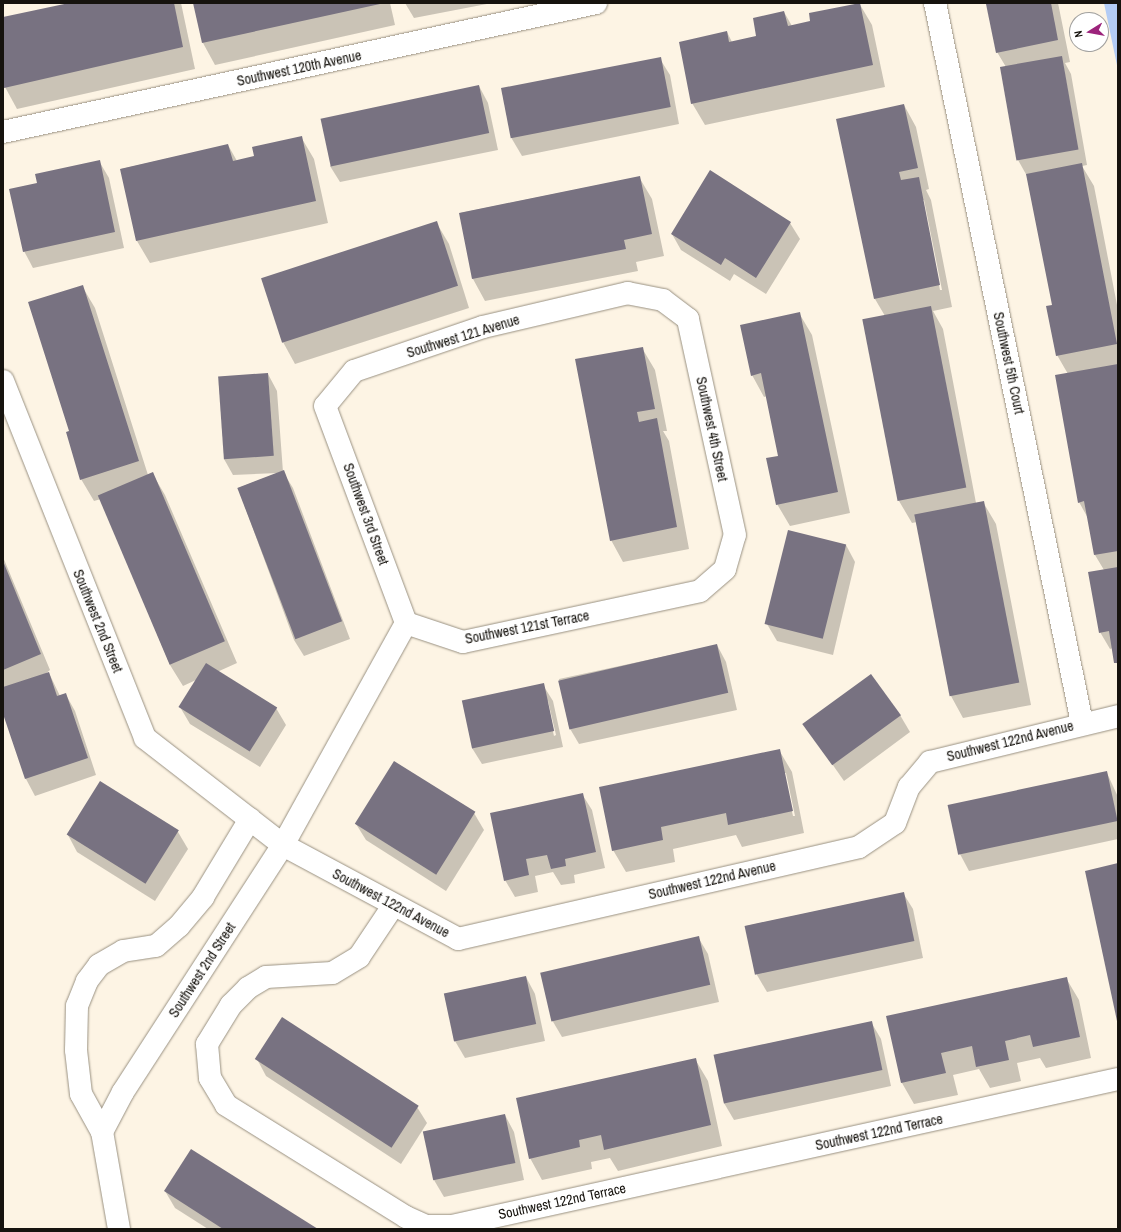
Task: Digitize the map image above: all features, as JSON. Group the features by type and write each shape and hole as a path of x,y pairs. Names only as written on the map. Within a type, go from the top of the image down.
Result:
{"street":[{"name":"Southwest 120th Avenue","path":"3,132 596,3"},
{"name":"Southwest 5th Court","path":"935,3 1082,723"},
{"name":"Southwest 121 Avenue","path":"325,406 354,371 483,327 628,293 663,300"},
{"name":"Southwest 4th Street","path":"663,300 688,319 735,534 725,569"},
{"name":"Southwest 2nd Street","path":"3,381 145,738 283,845 123,1092 102,1132"},
{"name":"Southwest 3rd Street","path":"325,406 406,623"},
{"name":"Southwest 121st Terrace","path":"406,623 463,642 700,591 725,569"},
{"path":"283,845 406,623"},
{"name":"Southwest 122nd Avenue","path":"283,845 394,906 458,939 859,847 896,823 909,787 930,762 1082,723 1118,716"},
{"path":"119,1229 102,1132 81,1094 76,1050 77,1006 87,981 99,965 123,951 156,946 179,926 203,897 250,819"},
{"name":"Southwest 122nd Terrace","path":"394,906 359,957 332,973 266,977 248,988 230,1005 207,1044 210,1078 226,1105 406,1217 426,1226 452,1226 1118,1079"}],"water":[{"path":"1104,3 1118,3 1118,70 1109,27 1109,12 1106,12"}],"building":[{"path":"69,3 174,3 183,47 4,88 3,17"},
{"path":"193,3 380,3 380,4 202,43"},
{"path":"860,3 873,65 691,104 679,42 727,31 729,42 756,36 753,18 784,11 788,26 810,21 809,13"},
{"path":"1051,3 1058,40 996,53 986,4"},
{"path":"1062,56 1078,150 1016,160 1000,67"},
{"path":"661,57 671,107 511,138 501,88"},
{"path":"479,85 489,133 331,167 321,119"},
{"path":"904,104 918,168 899,172 901,180 919,177 940,285 874,299 836,119"},
{"path":"302,136 316,201 136,241 120,169 228,144 233,161 254,156 252,147"},
{"path":"100,160 115,232 23,252 9,189 37,183 35,174"},
{"path":"1082,163 1117,344 1056,356 1046,306 1052,305 1026,174"},
{"path":"710,170 791,222 756,278 725,258 721,265 671,234"},
{"path":"640,176 652,234 624,240 626,249 472,279 459,213"},
{"path":"437,221 458,286 282,343 261,278"},
{"path":"83,285 139,461 80,480 66,432 69,431 28,302"},
{"path":"931,306 966,488 898,501 862,319"},
{"path":"800,312 838,492 776,505 766,458 778,456 761,373 751,376 740,325"},
{"path":"643,347 655,409 637,412 639,422 657,418 677,527 610,541 575,359"},
{"path":"1118,364 1118,551 1094,555 1084,501 1078,503 1055,375"},
{"path":"268,373 274,456 224,459 218,376"},
{"path":"284,470 342,621 295,639 237,488"},
{"path":"153,472 225,641 170,665 98,495"},
{"path":"984,501 1019,683 950,696 914,515"},
{"path":"788,530 846,545 823,639 765,624"},
{"path":"3,561 41,654 3,670"},
{"path":"1118,567 1118,663 1114,663 1109,631 1099,633 1088,572"},
{"path":"717,644 728,693 569,729 558,681"},
{"path":"206,663 277,708 250,752 178,707"},
{"path":"49,672 57,696 66,693 88,758 25,779 3,714 3,687"},
{"path":"871,674 901,715 832,765 802,724"},
{"path":"544,683 554,731 472,748 462,700"},
{"path":"780,749 793,811 728,825 726,813 661,827 663,840 612,851 599,787"},
{"path":"394,761 475,812 436,875 355,824"},
{"path":"1107,771 1118,821 958,855 948,805"},
{"path":"100,781 179,830 145,884 67,834"},
{"path":"583,793 596,852 565,859 566,866 551,869 547,855 526,859 529,875 504,881 490,813"},
{"path":"1118,863 1118,1021 1117,1021 1085,871"},
{"path":"904,892 914,941 755,975 745,926"},
{"path":"699,936 710,985 551,1021 540,973"},
{"path":"526,976 536,1024 454,1041 444,993"},
{"path":"1067,977 1080,1037 1033,1047 1030,1035 1005,1041 1009,1060 976,1067 972,1046 941,1053 946,1073 901,1083 886,1016"},
{"path":"282,1017 419,1106 391,1148 255,1059"},
{"path":"872,1021 882,1070 724,1104 714,1055"},
{"path":"696,1058 711,1125 604,1150 601,1135 579,1140 580,1147 529,1159 516,1098"},
{"path":"505,1114 515,1163 433,1180 423,1131"},
{"path":"191,1149 318,1229 223,1229 164,1191"}]}
